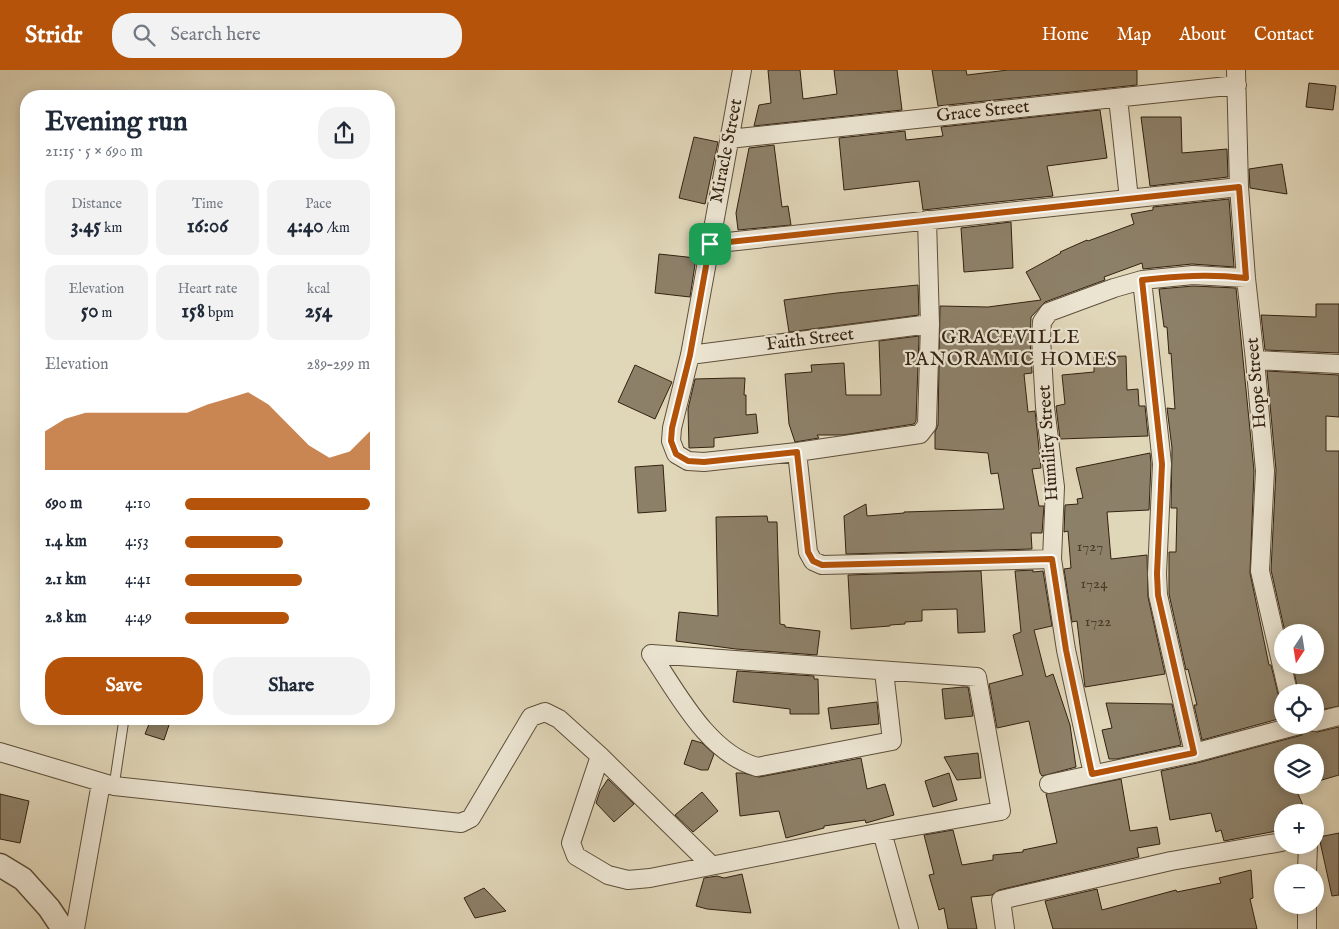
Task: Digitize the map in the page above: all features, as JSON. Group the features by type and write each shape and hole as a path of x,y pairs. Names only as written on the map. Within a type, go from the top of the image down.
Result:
{"street":[{"name":"Miracle Street","path":"742,70 690,355 672,428 671,441 676,454 688,461 704,462 797,452 920,434 927,425 930,324"},
{"name":"Grace Street","path":"729,139 1118,98 1236,77"},
{"name":"Hope Street","path":"1236,77 1239,187 1265,470 1260,571 1286,684"},
{"path":"1118,98 1129,199"},
{"path":"710,244 1239,187"},
{"path":"928,220 930,324"},
{"name":"Humility Street","path":"1092,774 1066,650 1052,559 1055,487 1045,407 1041,338 1042,322 1049,312 1114,288 1142,280 1193,275 1246,278"},
{"path":"1142,280 1162,464 1157,574 1158,595 1194,753"},
{"name":"Faith Street","path":"690,355 930,324"},
{"path":"1255,360 1339,364"},
{"path":"797,452 808,552 813,561 822,565 1052,559"},
{"path":"600,756 571,843 576,856 608,875 628,880 650,878 882,832 1001,811 977,677 651,654 695,718 719,746 744,763 757,767 892,742 884,671"},
{"path":"0,752 108,784 461,823 471,818 531,717 545,712 559,719 600,756 711,866"},
{"path":"1324,720 1339,716"},
{"path":"1049,784 1194,753 1274,731"},
{"path":"75,929 108,784"},
{"path":"882,832 909,929"},
{"path":"1005,929 1001,900 1171,861 1274,843"},
{"path":"0,865 23,878 49,908 63,929"},
{"path":"1307,914 1307,929"}],"lane":[{"path":"108,784 123,725"}],"building":[{"path":"768,70 800,70 803,99 837,94 834,70 897,70 902,110 754,126 759,105 771,103"},
{"path":"932,70 966,70 967,75 1008,70 1137,70 1137,85 938,106"},
{"path":"1309,83 1336,86 1333,110 1306,107"},
{"path":"1100,110 1107,158 1047,166 1053,196 923,210 919,181 844,190 839,138 905,131 906,140 943,136 941,127"},
{"path":"1141,117 1181,117 1182,153 1227,149 1228,177 1150,186"},
{"path":"694,137 718,142 705,204 679,198"},
{"path":"774,145 782,207 788,206 791,225 738,230 736,213 749,148"},
{"path":"1282,164 1287,194 1250,188 1249,169"},
{"path":"1229,199 1234,267 1192,264 1143,269 1142,263 1104,277 1105,280 1045,302 1031,317 1032,373 1024,374 1028,412 1035,411 1041,468 1032,469 1039,506 1044,506 1042,533 1031,533 1032,549 846,554 844,516 866,504 867,516 904,512 1004,509 998,473 991,474 988,453 935,449 935,432 938,425 940,306 988,307 1041,300 1026,272 1060,252 1087,240 1134,224 1131,214 1153,210 1153,207"},
{"path":"1011,222 1013,268 964,272 961,228"},
{"path":"659,254 696,258 690,297 655,293"},
{"path":"918,285 919,315 789,332 784,300"},
{"path":"1193,286 1236,288 1254,471 1250,573 1269,665 1271,665 1276,684 1274,684 1274,720 1202,740 1194,705 1197,705 1188,669 1186,670 1169,594 1169,552 1176,552 1177,508 1171,508 1172,448 1167,408 1175,409 1171,353 1169,354 1167,327 1164,327 1159,289"},
{"path":"1316,304 1339,304 1339,353 1265,350 1261,315 1316,317"},
{"path":"919,336 916,421 914,424 843,435 817,435 819,438 795,442 789,424 785,374 812,372 811,365 844,363 846,395 881,395 879,341"},
{"path":"1126,356 1127,390 1138,389 1139,406 1145,406 1148,436 1060,439 1056,406 1065,404 1062,375 1094,372 1094,357"},
{"path":"635,365 672,382 655,419 618,402"},
{"path":"1267,371 1339,375 1339,417 1326,416 1326,451 1339,451 1339,706 1324,709 1324,684 1297,684 1295,674 1324,674 1324,624 1283,624 1271,570 1276,470"},
{"path":"745,378 746,415 756,414 758,433 714,438 714,447 689,448 688,409 695,379"},
{"path":"1150,453 1149,510 1107,512 1111,559 1147,555 1148,597 1165,674 1085,687 1077,621 1072,622 1064,569 1071,568 1068,531 1064,532 1065,505 1078,504 1077,499 1083,498 1076,468"},
{"path":"663,465 666,511 638,513 635,467"},
{"path":"767,516 768,522 777,522 780,624 785,625 785,627 820,631 817,655 736,649 676,641 679,612 718,616 716,517"},
{"path":"1033,570 1033,572 1043,571 1052,626 1034,630 1046,677 1053,674 1070,725 1076,767 1042,776 1029,721 997,728 989,684 1023,675 1013,635 1021,632 1015,571"},
{"path":"981,571 985,632 958,633 957,609 922,610 922,621 851,629 848,575"},
{"path":"737,671 814,676 814,679 818,679 819,714 790,714 790,709 733,702"},
{"path":"968,687 973,716 945,719 942,689"},
{"path":"877,702 879,724 831,729 828,708"},
{"path":"1106,703 1172,704 1181,745 1117,759 1109,759 1102,730 1112,728"},
{"path":"149,725 169,725 164,740 145,734"},
{"path":"1339,727 1339,775 1324,779 1324,744 1274,744 1274,794 1298,794 1302,804 1274,804 1274,832 1224,841 1221,830 1216,832 1211,813 1170,820 1161,771 1303,734 1324,734 1324,730"},
{"path":"692,740 702,743 714,754 708,770 701,770 684,764"},
{"path":"978,753 981,778 957,780 944,757"},
{"path":"861,758 867,789 885,784 894,815 866,823 865,820 824,826 824,828 786,838 779,811 740,816 736,773 759,777"},
{"path":"949,773 957,800 933,807 925,781"},
{"path":"608,779 634,804 614,822 596,803 600,791"},
{"path":"1121,779 1130,831 1157,827 1160,844 1137,848 1139,857 999,890 992,895 971,897 977,929 948,929 944,908 939,910 929,875 934,874 924,835 953,830 962,865 993,860 993,855 1023,852 1023,850 1057,843 1046,794"},
{"path":"702,792 718,811 693,832 675,815"},
{"path":"0,794 29,801 20,843 0,839"},
{"path":"1339,833 1339,895 1332,896 1323,854 1324,836"},
{"path":"1251,870 1253,898 1250,899 1257,929 1053,929 1045,901 1097,889 1102,910 1176,890 1177,892 1221,883 1219,878"},
{"path":"742,874 751,913 707,909 696,906 704,878 717,876 724,878"},
{"path":"484,888 506,911 475,918 464,898"}],"district":[{"name":"GRACEVILLE PANORAMIC HOMES","path":"1011,349"}],"route":[{"path":"1239,187 1246,278 1193,275 1142,280 1162,464 1157,574 1158,595 1194,753 1092,774 1066,650 1052,559 822,565 813,561 808,552 797,452 704,462 688,461 676,454 671,441 672,428 690,355 710,244 1239,187"}]}
